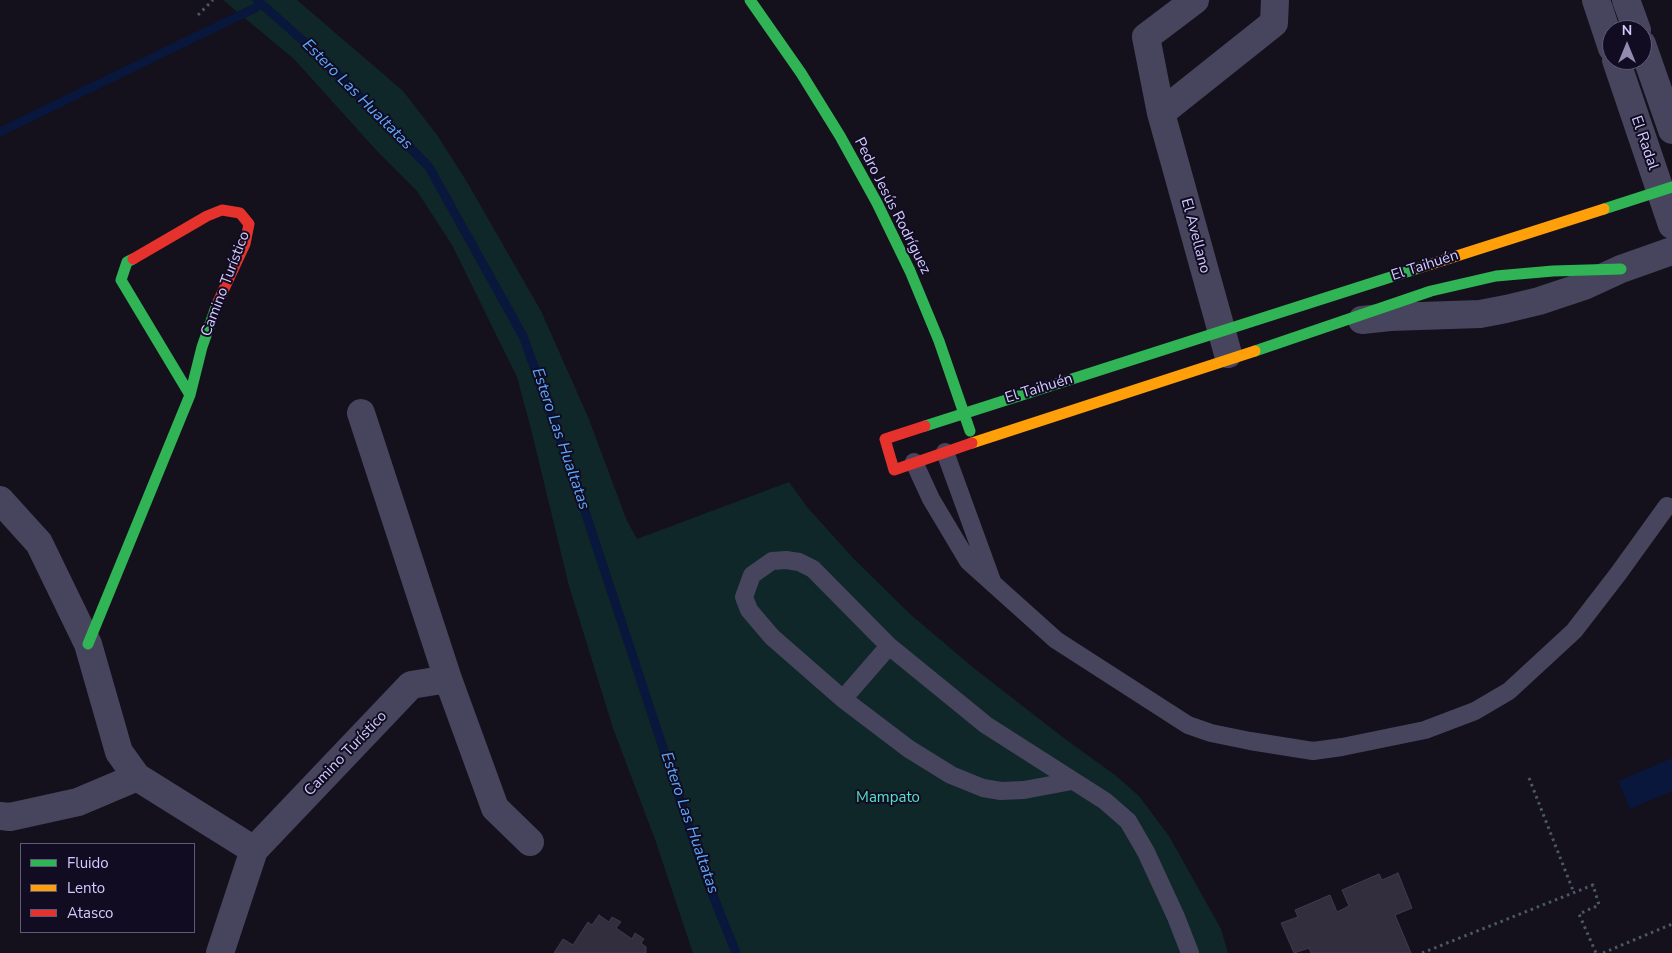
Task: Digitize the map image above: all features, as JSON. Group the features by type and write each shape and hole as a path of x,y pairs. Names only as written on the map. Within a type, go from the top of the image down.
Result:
{"street":[{"name":"Pedro Jesús Rodríguez","path":"750,0 801,73 840,136 877,203 910,271 939,341 974,442"},
{"name":"El Avellano","path":"1195,0 1146,37 1161,113 1229,360"},
{"path":"1161,113 1274,23 1275,0"},
{"path":"1596,0 1603,20"},
{"path":"1626,0 1633,20"},
{"name":"El Radal","path":"1620,70 1666,189 1672,225"},
{"name":"El Radal","path":"1651,70 1672,130"},
{"name":"El Taihuén","path":"1666,189 885,438 894,470 974,442 1340,323 1390,317 1480,314 1506,309 1539,301 1584,286 1621,269 1672,251"},
{"name":"Camino Turístico","path":"88,644 190,395 202,347 216,306 245,244 249,224 240,213 222,210 207,216 127,262 121,280 190,395"},
{"path":"361,413 448,679 495,808 530,842"},
{"path":"0,500 39,543 88,644 119,752 137,777 254,850"},
{"name":"Camino Turístico","path":"220,953 254,850 411,685 448,679"},
{"path":"0,816 10,817 78,802 137,777"}],"lane":[{"path":"945,452 992,581"},
{"path":"914,462 931,499 968,561 1056,640 1188,726 1250,741 1312,751 1342,747 1425,730 1475,711 1509,691 1574,631 1667,506"},
{"path":"1072,781 1024,790 1001,791 983,788 951,775 909,749 844,699 772,637 749,610 744,597 752,575 772,561 786,560 799,562 813,569 889,646 986,725 1072,781 1105,800 1128,821 1176,917 1190,953"},
{"path":"844,699 889,646"}],"path":[{"path":"198,15 213,0"},
{"path":"1529,778 1574,893"},
{"path":"1422,953 1593,886 1599,905 1578,914 1596,953"},
{"path":"1603,953 1672,924"}],"green space":[{"name":"Mampato","path":"223,0 297,0 403,91 437,135 467,182 541,311 588,417 627,521 637,539 789,482 807,507 853,558 911,615 975,669 1115,775 1139,796 1169,836 1221,929 1228,953 693,953 656,842 613,728 569,586 517,377 452,245 417,191 377,151 294,59"}],"water":[{"path":"1672,758 1672,791 1630,809 1618,781"}],"building":[{"path":"1398,873 1412,908 1395,915 1411,953 1311,953 1309,948 1294,953 1281,923 1298,917 1295,910 1330,895 1337,912 1349,906 1342,890 1379,874 1382,880"},
{"path":"599,915 609,922 612,917 621,922 616,928 632,939 635,933 644,939 641,943 646,947 646,953 554,953 563,939 573,945 588,922 592,925"}],"waterway":[{"name":"Estero Las Hualtatas","path":"257,0 317,53 429,167 523,336 573,475 706,878 736,953"},
{"path":"0,132 257,7"}],"traffic: fast":[{"path":"750,0 801,73 840,136 877,203 910,271 939,341 970,431"},
{"path":"1604,209 1672,187"},
{"path":"133,259 127,262 121,280 190,395"},
{"path":"925,426 1419,268"},
{"path":"1255,351 1431,291 1496,276 1553,271 1621,269"},
{"path":"88,644 190,395 202,347 217,304"}],"traffic: slow":[{"path":"1419,268 1604,209"},
{"path":"972,443 1255,351"}],"traffic: jam":[{"path":"133,259 207,216 222,210 240,213 249,224 245,244 217,304"},
{"path":"925,426 885,439 894,470 972,443"}]}
